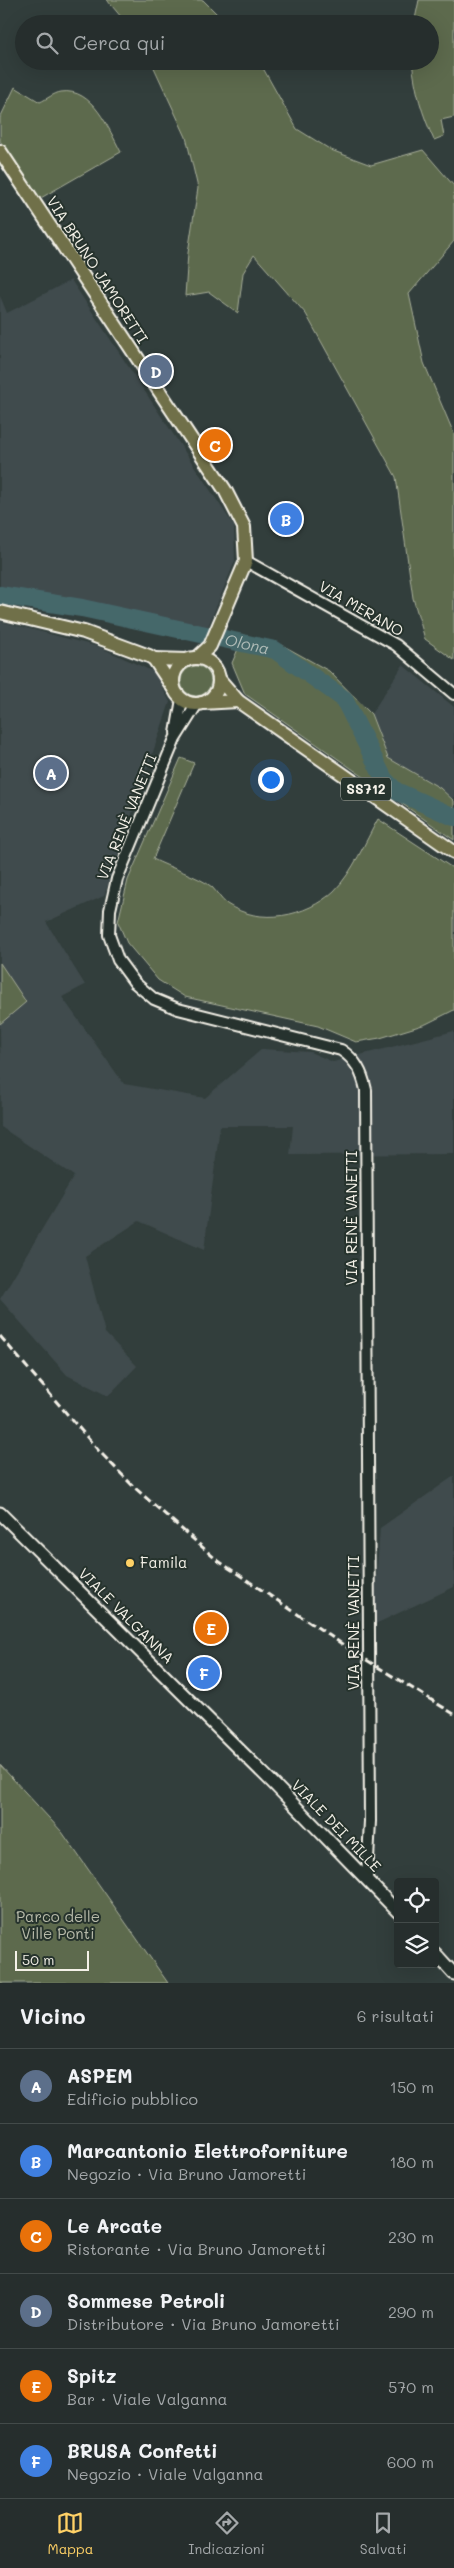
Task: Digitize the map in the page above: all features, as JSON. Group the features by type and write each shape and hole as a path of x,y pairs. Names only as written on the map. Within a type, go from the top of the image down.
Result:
{"main road":[{"name":"VIA BRUNO JAMORETTI","path":"0,151 225,490 244,527 246,561 210,646 197,660"},
{"path":"0,612 84,632 154,659 197,660"},
{"path":"154,659 178,694 200,703 238,701"},
{"path":"178,694 174,676 176,669 197,660"},
{"name":"SS712","path":"197,660 215,669 218,678 238,701 454,852"},
{"path":"200,703 215,694 218,678"},
{"name":"VIALE VALGANNA","path":"0,1513 273,1783"},
{"name":"VIALE DEI MILLE","path":"273,1783 394,1908"},
{"path":"439,1958 454,1974"}],"street":[{"name":"VIA MERANO","path":"246,561 396,645 454,694"},
{"name":"VIA RENÈ VANETTI","path":"175,739 178,694"},
{"name":"VIA RENÈ VANETTI","path":"200,703 175,739 117,879 110,910 109,934 118,960 135,983 154,999 202,1017 341,1050 356,1063 362,1074 366,1090 370,1811 367,1878"}],"shaded area":[{"path":"71,280 234,526 235,561 207,629 111,606 0,590 0,296 7,313"},
{"path":"0,621 99,647 154,672 170,702 104,896 46,922 85,985 62,997 124,1084 205,1098 262,1049 310,1052 333,1062 454,1031 454,1154 290,1155 293,1126 220,1126 204,1250 139,1221 85,1256 105,1333 137,1366 108,1396 67,1375 0,1299 74,1176 1,1127 0,1024 26,1002 0,963"},
{"path":"403,665 454,707 454,800 440,788 388,758 371,714"},
{"path":"454,1476 454,1587 373,1625 380,1528"}],"green space":[{"path":"107,0 203,0 218,15 120,15"},
{"path":"419,0 454,0 454,117 441,120 444,136 434,140 420,102 413,70 439,70 439,15 416,15"},
{"path":"155,70 264,70 297,129 331,150 371,165 423,150 454,186 454,241 409,294 424,363 454,434 454,660 425,639 413,598 396,477 306,314 254,255 243,273 238,313 209,292 185,296 188,253 198,188 186,137"},
{"path":"15,87 40,102 61,92 72,92 82,96 91,103 105,122 121,152 39,199 0,141 0,118"},
{"path":"244,635 282,645 329,671 371,714 388,758 440,788 454,801 454,840 245,694 232,663"},
{"path":"196,666 207,670 211,681 207,692 196,696 185,692 181,681 185,670"},
{"path":"181,758 194,763 153,859 207,883 227,904 240,911 254,915 282,916 310,907 323,900 334,891 347,875 378,819 454,869 454,1010 426,1024 380,1038 356,1042 318,1026 185,997 158,980 127,943 118,922 128,880"},
{"path":"0,963 26,1002 0,1024"},
{"name":"Parco delle Ville Ponti","path":"0,1765 62,1832 168,1983 0,1983"}],"waterway":[{"name":"Olona","path":"0,595 82,608 275,650 344,699 384,779 396,791 454,817"}],"railway":[{"path":"0,1336 98,1450 135,1488 217,1560 360,1656 454,1714"}],"place":[{"name":"Sommese Petroli","path":"156,371"},
{"name":"Le Arcate","path":"215,445"},
{"name":"Marcantonio Elettroforniture","path":"286,519"},
{"name":"ASPEM","path":"51,773"},
{"name":"Famila","path":"130,1563"},
{"name":"Spitz","path":"211,1628"},
{"name":"BRUSA Confetti","path":"204,1673"}]}
